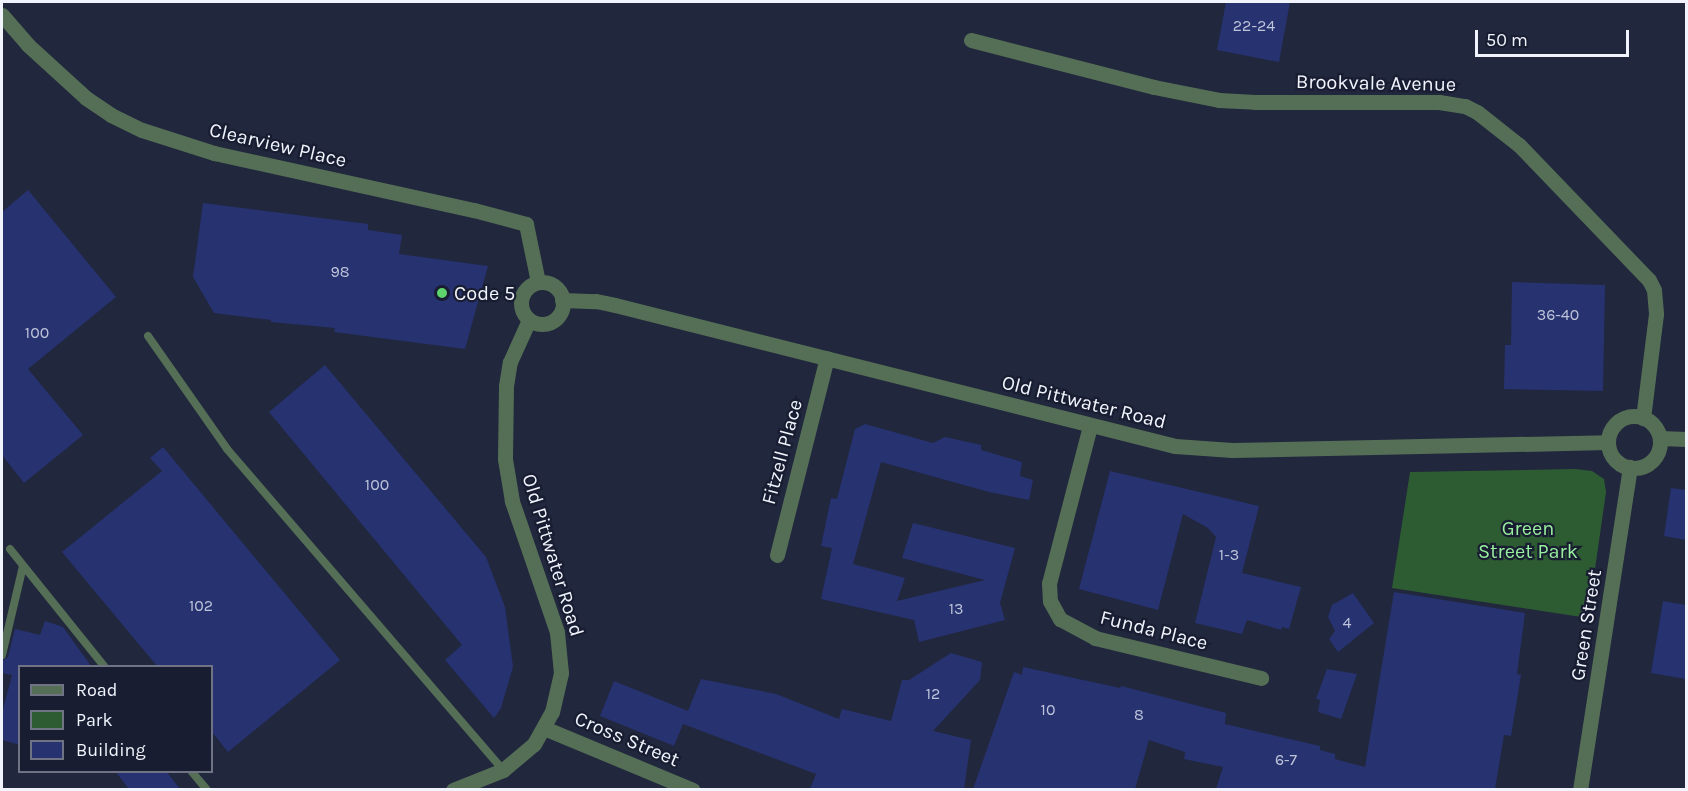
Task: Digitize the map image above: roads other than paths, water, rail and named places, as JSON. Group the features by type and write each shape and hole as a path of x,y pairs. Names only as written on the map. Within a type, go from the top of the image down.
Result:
{"street":[{"name":"Clearview Place","path":"2,15 28,45 86,98 111,115 142,130 214,153 474,210 526,224 538,282"},
{"name":"Brookvale Avenue","path":"971,40 1154,87 1219,100 1439,102 1465,106 1477,112 1519,145 1649,280 1654,290 1656,314 1643,418"},
{"path":"538,282 551,285 562,300 560,313 543,324 529,320 522,310 521,298 528,288 538,282"},
{"name":"Old Pittwater Road","path":"562,300 596,301 615,305 1175,446 1232,450 1608,442"},
{"name":"Old Pittwater Road","path":"453,789 503,770 534,744 544,728 558,692 560,652 550,606 512,501 507,480 503,435 510,362 529,320"},
{"name":"Fitzell Place","path":"777,555 827,358"},
{"path":"1631,416 1643,418 1652,423 1660,438 1659,450 1652,460 1642,466 1630,467 1615,459 1608,442 1611,430 1619,421 1631,416"},
{"name":"Funda Place","path":"1090,426 1049,583 1050,601 1060,619 1077,631 1095,638 1261,678"},
{"path":"1660,438 1686,439"},
{"name":"Green Street","path":"1580,789 1630,467"},
{"name":"Cross Street","path":"544,728 693,789"}],"lane":[{"path":"148,336 227,449 503,770"},
{"path":"10,549 103,665"},
{"path":"2,655 23,566"},
{"path":"194,773 207,789"}],"place":[{"name":"Code 5","path":"442,293"}],"park label":[{"name":"Green Street Park","path":"1528,540"}]}
